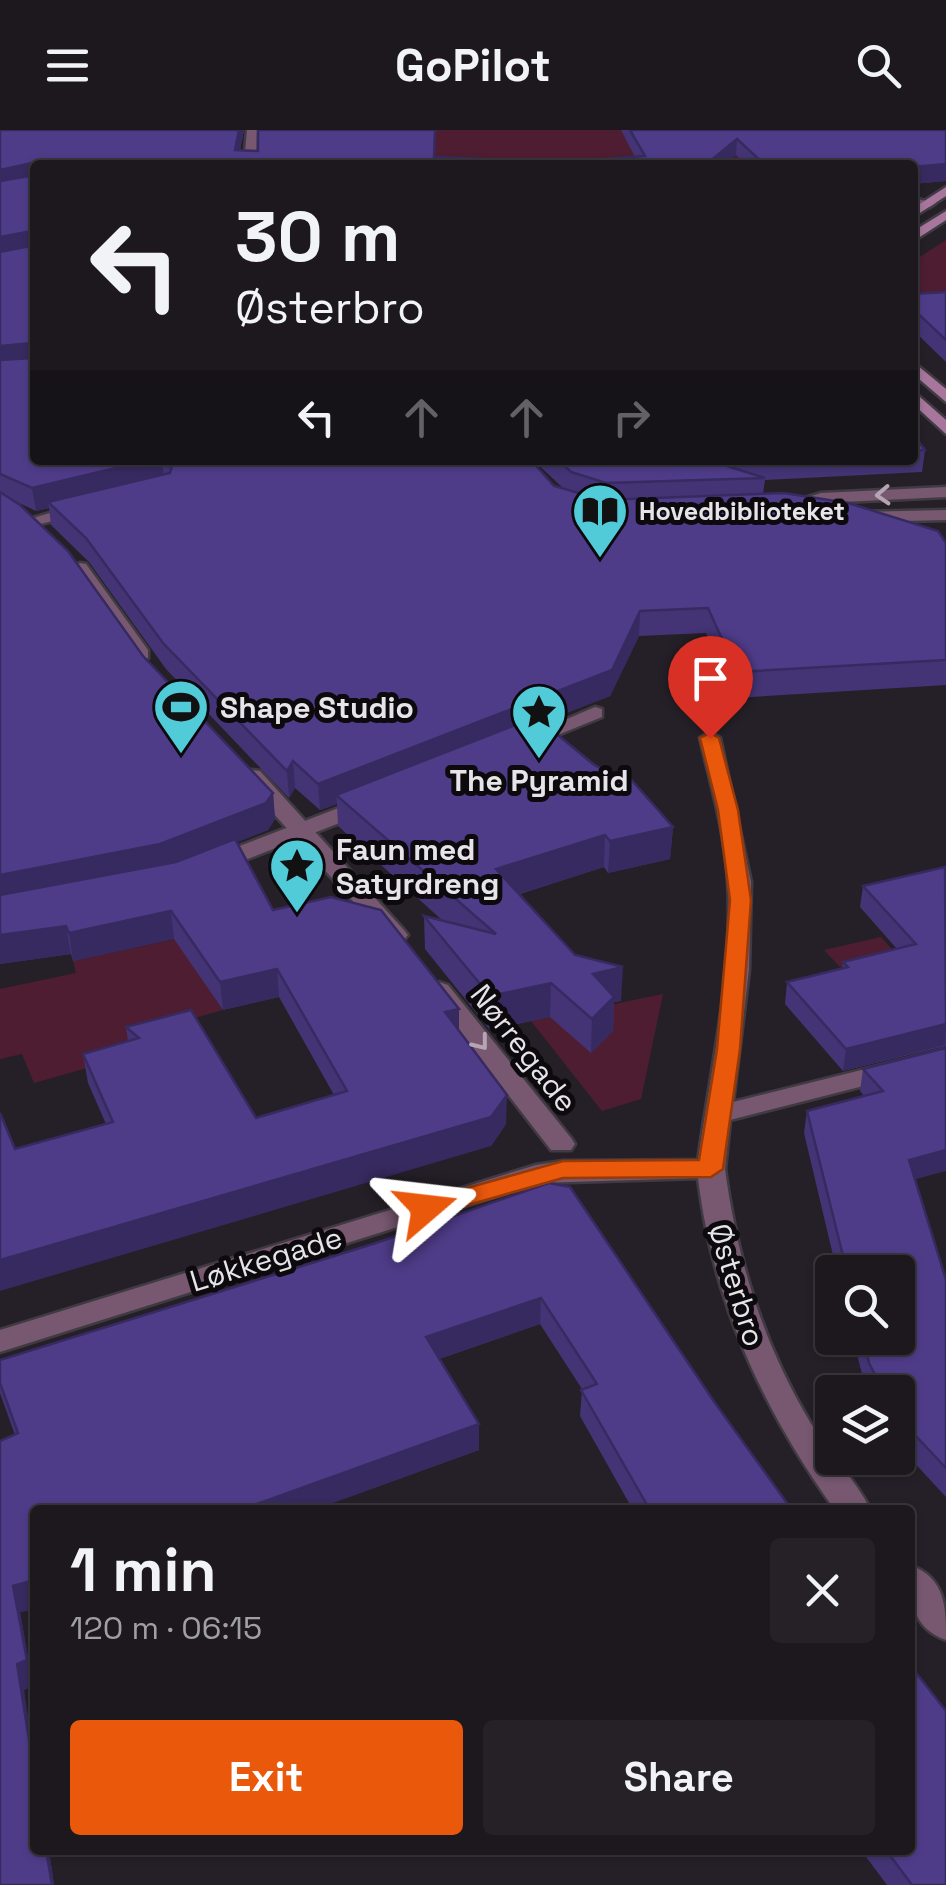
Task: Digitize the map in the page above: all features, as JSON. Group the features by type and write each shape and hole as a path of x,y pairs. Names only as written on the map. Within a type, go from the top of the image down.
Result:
{"main road":[{"path":"918,211 946,190"},
{"path":"918,234 946,215"},
{"path":"918,371 946,397"},
{"path":"918,400 946,429"}],"street":[{"path":"249,160 252,130"},
{"path":"918,202 930,203"},
{"path":"766,496 821,498 946,492"},
{"path":"821,498 775,509 838,518 946,515"},
{"path":"103,504 24,516 80,568 156,675"},
{"path":"784,526 805,522"},
{"path":"498,752 595,713"},
{"name":"Østerbro","path":"710,738 728,810 740,900 728,1049 711,1169 724,1261 748,1332 788,1416 850,1505"},
{"path":"234,758 304,829 407,949"},
{"path":"186,875 391,794"},
{"name":"Nørregade","path":"430,979 561,1144"},
{"path":"716,1114 946,1057"},
{"name":"Løkkegade","path":"0,1342 536,1174 563,1170 711,1169"},
{"path":"915,1586 946,1625"}],"shaded area":[{"path":"436,130 946,130 942,181 918,168 918,160 902,160 893,155 822,160 434,160"},
{"path":"946,240 946,306 918,308 918,258"},
{"path":"881,937 896,954 840,967 824,950"},
{"path":"176,939 223,1010 187,1020 115,1060 34,1083 22,1054 0,1059 0,989 76,973 73,961"},
{"path":"663,994 641,1099 602,1111 531,1021"}],"building":[{"path":"0,130 239,130 235,150 258,151 258,130 435,130 434,157 511,160 30,160 30,163 0,170"},
{"path":"630,130 946,130 946,164 918,166 918,160 760,160 737,139 711,160 590,160 645,156"},
{"path":"30,176 30,231 0,237 0,181"},
{"path":"30,246 30,343 0,346 0,252"},
{"path":"946,292 946,340 918,314 918,294"},
{"path":"30,358 30,465 128,465 32,488 0,474 0,360"},
{"path":"172,465 535,465 554,486 603,500 784,493 848,503 938,531 946,543 946,660 737,672 708,608 640,611 612,670 318,784 293,761 287,771 163,643 86,538 48,502 170,473"},
{"path":"563,465 724,465 765,478 606,483 571,472"},
{"path":"0,492 20,505 68,551 143,656 273,793 266,803 160,844 0,875"},
{"path":"536,717 593,764 617,778 628,776 673,827 610,841 605,835 496,869 575,955 623,967 593,974 614,997 592,1019 551,983 490,996 424,916 496,934 336,795"},
{"path":"235,839 273,910 331,897 381,910 459,1009 445,1012 507,1095 491,1117 0,1260 0,1113 15,1149 113,1122 83,1054 139,1038 126,1027 191,1010 256,1118 347,1091 277,969 220,982 171,911 69,933 66,926 0,935 0,895 176,862"},
{"path":"945,867 946,1024 846,1049 787,982 848,967 843,962 916,944 863,886"},
{"path":"946,1048 946,1150 909,1160 946,1280 946,1468 915,1435 915,1375 875,1375 867,1355 915,1355 915,1255 843,1255 807,1111 883,1091 863,1069"},
{"path":"549,1183 570,1187 788,1505 647,1505 581,1390 597,1384 541,1298 426,1337 479,1424 254,1505 30,1505 30,1581 13,1586 27,1660 17,1664 30,1746 30,1855 47,1855 52,1885 0,1885 0,1441 18,1433 0,1383 0,1360 373,1244"},
{"path":"915,1671 946,1711 946,1885 912,1885 890,1855 915,1855"}],"place":[{"name":"Hovedbiblioteket","path":"600,560"},
{"name":"Shape Studio","path":"181,756"},
{"name":"The Pyramid","path":"539,761"},
{"name":"Faun med Satyrdreng","path":"297,915"}],"route":[{"path":"426,1208 536,1174 563,1170 711,1169 728,1049 740,900 728,810 710,738"}]}
